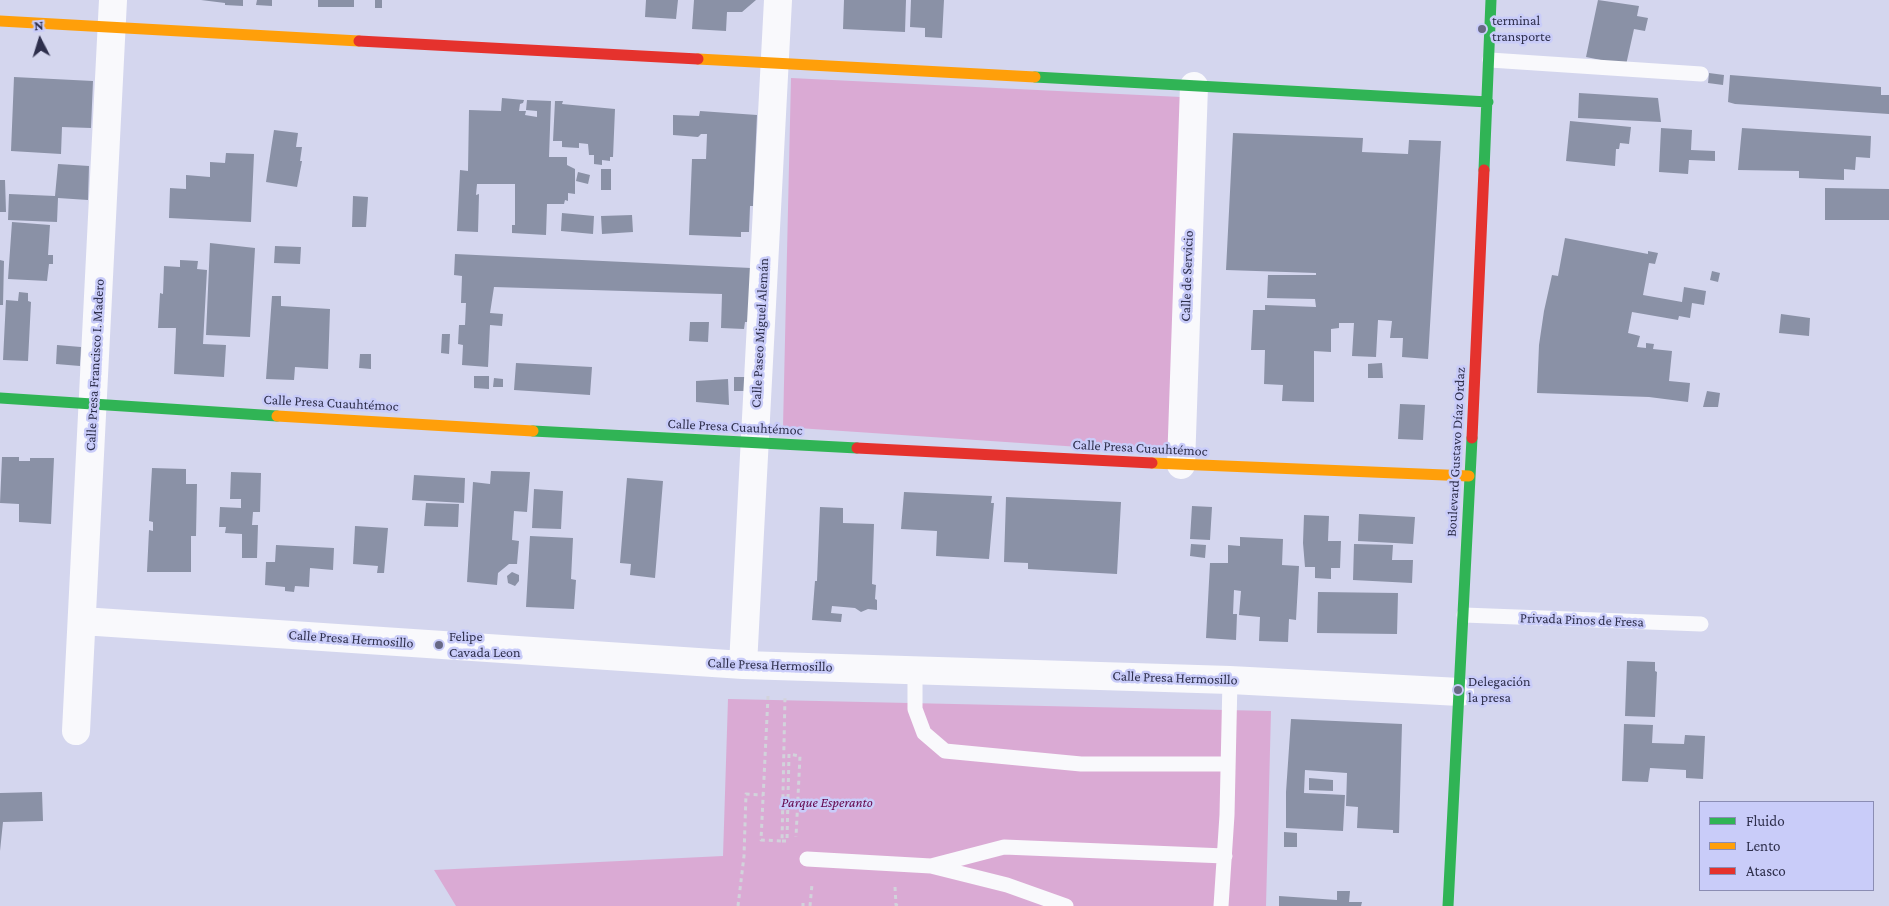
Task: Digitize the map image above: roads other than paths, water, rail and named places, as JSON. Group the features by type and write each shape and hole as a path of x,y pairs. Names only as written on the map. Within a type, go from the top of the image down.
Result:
{"street":[{"name":"Calle Presa Francisco I. Madero","path":"76,731 113,0"},
{"name":"Calle Paseo Miguel Alemán","path":"743,665 778,0"},
{"name":"Boulevard Gustavo Díaz Ordaz","path":"1448,906 1464,615 1469,476 1490,60 1491,0"},
{"path":"0,21 1488,102"},
{"name":"Calle de Servicio","path":"1181,465 1194,86"},
{"name":"Calle Presa Cuauhtémoc","path":"0,398 754,443 1181,465 1469,476"},
{"name":"Calle Presa Hermosillo","path":"82,621 743,665 1230,680 1460,692"}],"lane":[{"path":"1490,60 1701,74"},
{"name":"Privada Pinos de Fresa","path":"1464,615 1700,624"},
{"path":"915,670 916,709 924,733 945,751 1081,764 1228,764"},
{"path":"1221,906 1225,856 1230,680"},
{"path":"931,866 1004,848 1225,856"},
{"path":"807,859 931,866 1007,885 1066,906"}],"place":[{"name":"terminal transporte","path":"1482,29"},
{"name":"Felipe Cavada Leon","path":"439,645"},
{"name":"Delegación la presa","path":"1458,690"}],"park label":[{"name":"Parque Esperanto","path":"827,803"}]}
